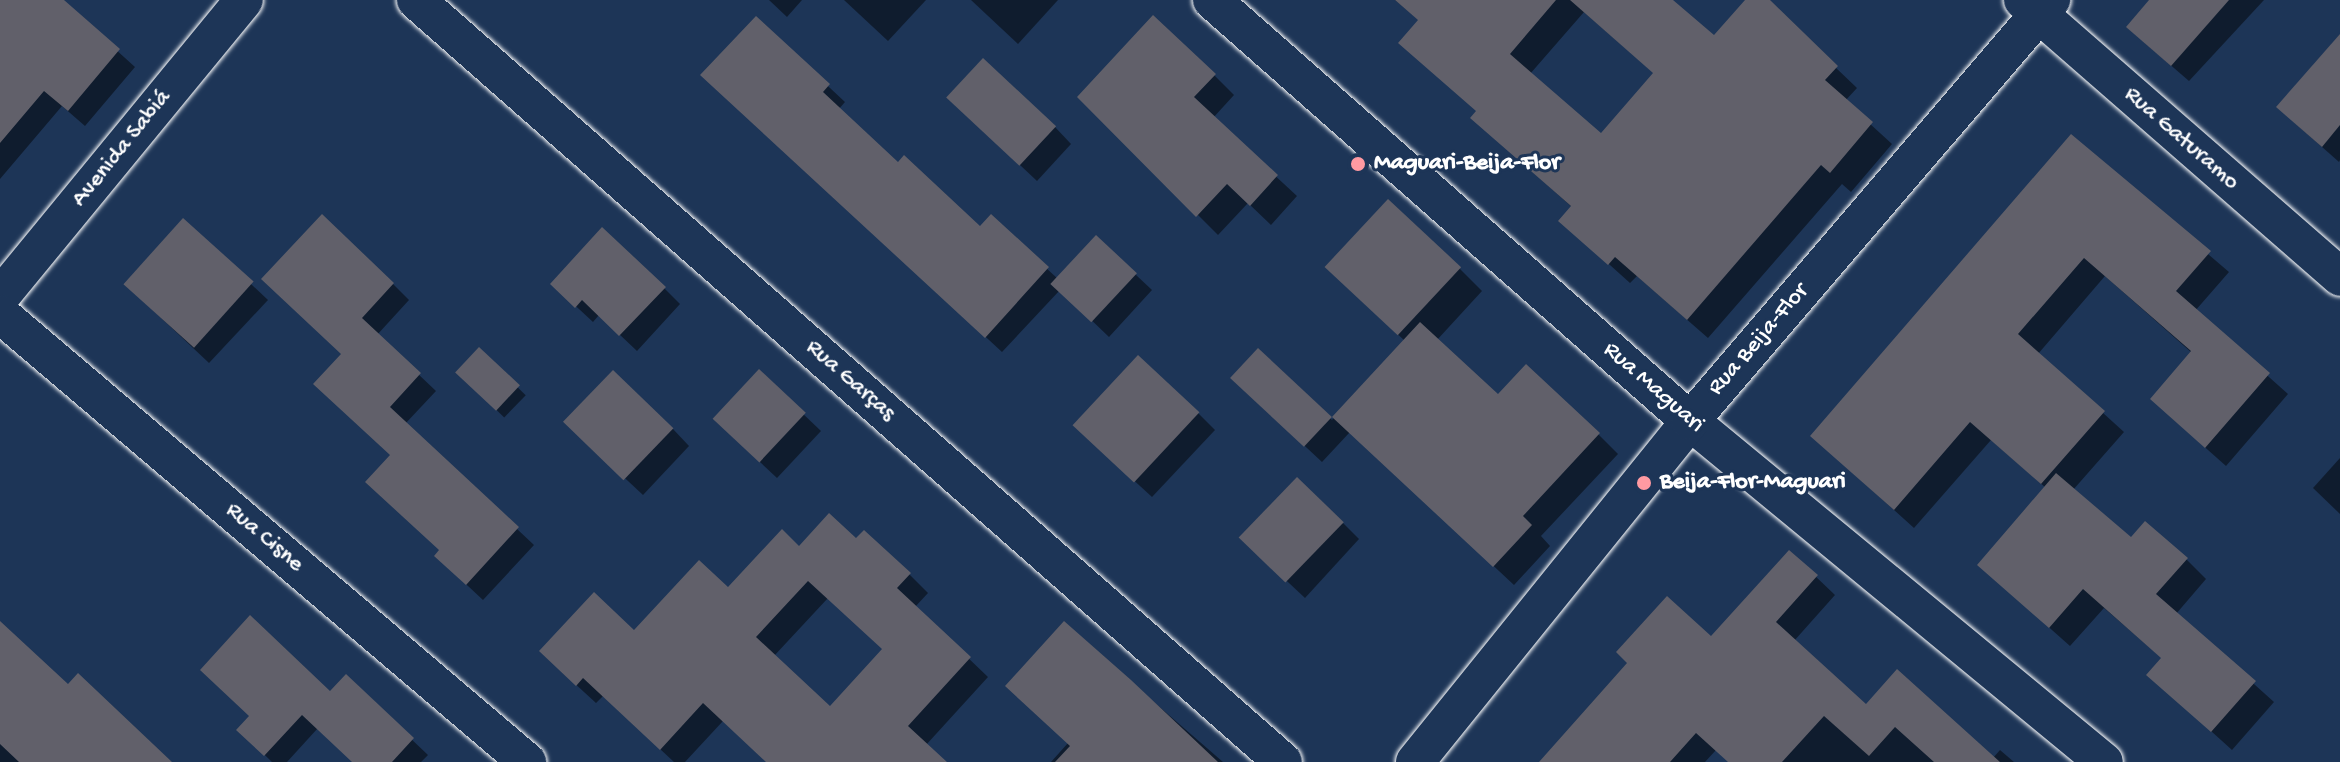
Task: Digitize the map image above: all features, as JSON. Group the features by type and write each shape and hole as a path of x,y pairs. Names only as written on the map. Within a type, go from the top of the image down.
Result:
{"street":[{"name":"Rua Garças","path":"416,0 1283,762"},
{"name":"Rua Maguari","path":"1212,0 1690,421 2104,762"},
{"name":"Rua Beija-Flor","path":"1415,762 1690,421 2038,5"},
{"name":"Rua Gaturamo","path":"2038,5 2340,277"},
{"name":"Avenida Sabiá","path":"0,297 223,7"},
{"name":"Rua Cisne","path":"0,314 527,762"}],"building":[{"path":"0,0 64,0 120,49 68,111 44,91 0,143"},
{"path":"1395,0 1556,0 1510,54 1601,133 1653,73 1570,0 1673,0 1714,35 1745,0 1770,0 1838,66 1825,80 1873,122 1830,173 1821,165 1687,320 1615,257 1608,265 1558,221 1571,206 1470,118 1476,111 1398,43 1418,20"},
{"path":"2149,0 2229,0 2171,66 2126,27"},
{"path":"1153,15 1216,74 1194,97 1278,175 1250,206 1227,184 1196,217 1077,97"},
{"path":"756,16 830,84 823,92 898,162 904,155 980,226 991,214 1049,267 985,338 700,75"},
{"path":"2340,34 2340,125 2322,147 2276,107"},
{"path":"983,58 1056,126 1019,166 946,97"},
{"path":"2071,134 2211,251 2176,291 2270,373 2205,448 2150,399 2191,351 2084,258 2018,334 2105,411 2041,484 1970,422 1894,510 1810,436"},
{"path":"1388,199 1461,267 1398,335 1325,267"},
{"path":"322,214 394,283 362,318 421,373 390,407 519,527 466,585 434,556 439,550 365,482 390,455 313,384 341,354 261,279"},
{"path":"183,218 254,282 194,348 123,284"},
{"path":"602,227 666,287 619,336 582,300 575,308 550,284"},
{"path":"1096,235 1137,273 1091,322 1050,284"},
{"path":"1420,322 1498,394 1526,364 1600,433 1523,516 1532,525 1493,567 1332,417"},
{"path":"479,347 520,385 496,411 455,373"},
{"path":"1258,348 1332,417 1304,447 1230,378"},
{"path":"1138,355 1199,412 1134,482 1073,425"},
{"path":"759,369 806,413 759,462 713,419"},
{"path":"613,370 673,428 623,480 563,422"},
{"path":"2056,473 2131,537 2145,521 2188,558 2156,594 2256,681 2211,732 2146,675 2161,658 2083,589 2049,628 1977,565"},
{"path":"1297,477 1344,522 1285,583 1239,537"},
{"path":"829,513 856,538 864,530 911,573 897,588 971,657 908,726 947,762 766,762 703,703 660,750 583,678 576,686 539,651 594,592 634,630 699,560 728,587 782,529 799,546","holes":["808,581 882,649 830,706 756,637"]},
{"path":"1789,550 1818,575 1776,622 1866,704 1897,669 2000,762 1934,762 1895,727 1869,756 1824,716 1782,762 1728,762 1696,733 1670,762 1539,762 1627,663 1616,652 1667,596 1711,636"},
{"path":"250,615 330,691 346,674 414,738 392,762 352,762 302,715 264,756 236,730 249,716 200,670"},
{"path":"0,621 68,684 78,673 172,762 19,762 0,744"},
{"path":"1064,621 1218,762 1055,762 1070,746 1005,686"}],"place":[{"name":"Maguari-Beija-Flor","path":"1358,164"},
{"name":"Beija-Flor-Maguari","path":"1644,483"}]}
